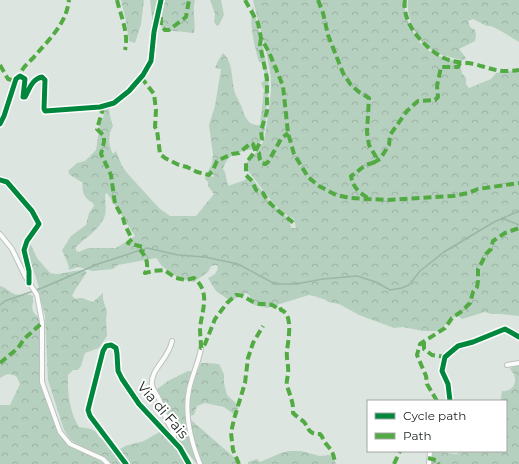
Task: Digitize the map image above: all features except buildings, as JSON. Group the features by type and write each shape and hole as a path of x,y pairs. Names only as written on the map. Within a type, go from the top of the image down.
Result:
{"street":[{"path":"0,124 16,79 20,76 25,78 23,97 26,97 36,78 42,78 45,80 45,111 97,107 114,103 129,91 141,78 151,61 154,32 161,0"},
{"path":"0,180 7,182 32,211 39,224 27,241 24,250 29,271 29,282"},
{"path":"0,234 12,249 37,295 42,322 42,382 60,432 70,444 103,459 108,464"},
{"path":"450,400 448,384 442,371 444,357 458,346 473,342 505,329 519,337"},
{"path":"172,341 170,350 153,375 152,386 159,398 166,420 174,432 174,442"},
{"name":"Via di Fais","path":"126,464 90,416 88,410 103,351 106,346 111,345 116,348 118,371 122,379 139,404 180,448 189,464"},
{"path":"200,464 192,438 188,416 188,399 189,389 199,361 201,348"},
{"path":"507,365 519,363"},
{"path":"429,464 430,452"}],"green space":[{"path":"121,0 144,0 141,24 135,43 129,41"},
{"path":"150,0 159,0 158,28 154,28 153,26"},
{"path":"161,0 195,0 194,33 165,30 161,26"},
{"path":"210,0 221,0 224,15 217,26 214,22 215,14"},
{"path":"253,0 405,0 406,16 420,43 425,48 437,55 459,61 462,73 466,78 466,84 469,88 491,79 496,73 519,70 519,316 491,314 485,312 462,319 458,316 451,318 438,331 423,331 403,327 394,328 359,315 339,304 328,302 309,295 267,308 254,305 247,293 229,300 216,291 208,278 216,273 218,266 216,265 211,266 208,272 194,282 185,280 173,274 162,266 156,258 118,265 113,269 93,271 78,267 69,270 62,250 71,236 86,225 89,213 94,206 93,203 84,195 83,183 70,175 68,171 77,163 85,161 96,150 100,125 104,115 104,108 109,108 113,126 109,140 113,154 116,151 122,166 127,173 159,208 170,216 196,216 214,194 205,179 206,175 213,177 214,175 207,173 212,164 213,154 209,125 215,106 221,69 215,68 223,53 227,57 231,67 235,93 246,118 253,124 260,125 264,90 261,83 264,81 265,76 263,62 259,62 253,34 251,19 253,6 269,77 265,129 256,150 238,152 229,158 223,169 228,186 245,180 247,177 252,178 271,203 291,221 290,225 292,228 296,228 294,219 287,215 268,197 245,166 250,157 258,151 264,140 271,91 271,77","holes":["107,193 135,236 116,248 88,248 79,252 76,251 76,247 102,222 106,206 105,195"]},
{"path":"408,0 519,0 519,42 491,26 487,26 473,19 468,21 470,27 475,30 475,41 459,49 466,58 464,60 447,57 428,47 417,36 409,18"},
{"path":"29,244 31,245 37,258 50,273 60,274 78,271 87,272 72,296 76,299 83,298 93,302 103,293 103,299 107,312 107,336 99,348 85,353 81,366 78,370 73,370 68,375 68,388 71,409 79,427 91,429 96,432 99,437 110,444 125,464 112,464 105,458 76,444 70,439 64,430 48,380 45,315 37,289 39,287 27,251"},
{"path":"0,286 14,294 33,296 33,312 41,318 43,378 56,423 73,447 106,464 0,464 0,405 10,405 20,384 16,376 11,374 0,378"},
{"path":"201,363 219,364 224,374 224,383 227,395 239,406 235,415 224,407 205,403 197,406 194,415 189,416 189,402"},
{"path":"519,365 519,464 432,464 431,455 432,452 456,454 460,452 507,452 507,400 500,400 502,391 511,389 515,381 514,374 510,368"},
{"path":"191,371 193,374 186,409 198,464 177,440 177,434 156,390 168,381"},
{"path":"190,419 236,459 238,464 201,464 195,445"},
{"path":"163,430 192,464 130,464 119,450 125,446 144,441"},
{"path":"289,451 301,451 320,456 332,455 336,464 248,464 248,462 257,459 260,462"}],"waterway":[{"path":"0,305 5,301 42,288 98,264 147,248 178,255 205,257 238,264 275,284 296,284 323,279 357,276 376,282 390,290 402,288 409,285 420,271 444,252 494,222 519,211"},
{"path":"502,218 519,225"}],"marked path":[{"path":"0,65 8,79 12,80 18,76 19,77 21,71 51,38 61,24 69,0"},
{"path":"117,0 126,37 125,50"},
{"path":"161,17 161,26 165,30 169,30 186,17 189,0"},
{"path":"245,0 258,23 261,38 269,52 283,86 288,133 294,154 308,177 319,186 336,195 350,198 388,200 453,196 478,189 519,183"},
{"path":"318,0 323,13 328,35 343,73 351,85 369,98 367,132 369,145 376,157 373,163 364,166 351,176 356,189 368,198"},
{"path":"405,0 407,18 411,26 422,42 437,54 452,61 474,64 496,70 519,70"},
{"path":"261,38 260,45 267,79 267,111 261,131 262,139 246,163 246,175 252,181 256,190 263,193 274,207 296,225"},
{"path":"373,163 380,159 389,145 390,135 407,111 418,101 435,100 438,97 437,86 441,67 458,67 460,63"},
{"path":"140,79 144,81 154,94 156,110 155,127 157,130 160,154 179,165 197,172 209,175 217,161 232,154 239,153 251,143 253,144 255,150 259,153 260,160 265,164 268,162 281,139 288,133"},
{"path":"100,106 102,112 97,129 104,136 101,154 111,175 115,204 132,239 128,243 143,247 143,250 141,251 145,256 147,264 145,273 164,270 176,278 186,280 194,278 199,283 204,295 200,328 201,348 205,344 215,319 227,303 236,295 259,304 269,304 277,308 280,307 281,310 285,312 289,322 287,384 293,413 304,422 309,431 321,435 334,456 335,464"},
{"path":"436,400 427,384 426,376 417,355 420,344 445,328 452,318 470,303 473,292 477,287 478,269 486,254 491,249 493,241 505,233 519,228"},
{"path":"0,363 18,348 24,339 42,323"},
{"path":"239,464 233,450 231,433 245,383 248,358 253,343 263,326"},
{"path":"424,342 424,349 432,355 445,357"},
{"path":"394,464 400,452"},
{"path":"428,458 436,460 439,464"}],"cycle path":[{"path":"0,124 16,79 20,76 25,79 23,97 25,97 36,80 42,77 45,80 45,111 100,107 114,103 129,91 143,75 151,61 154,32 161,0"},
{"path":"0,180 7,182 32,211 39,224 27,241 24,250 29,271 29,283"},
{"path":"450,400 448,384 442,371 445,357 458,346 473,342 505,329 519,337"},
{"path":"126,464 90,416 88,410 103,351 106,346 111,345 116,348 118,371 122,379 139,404 180,448 189,464"}]}
